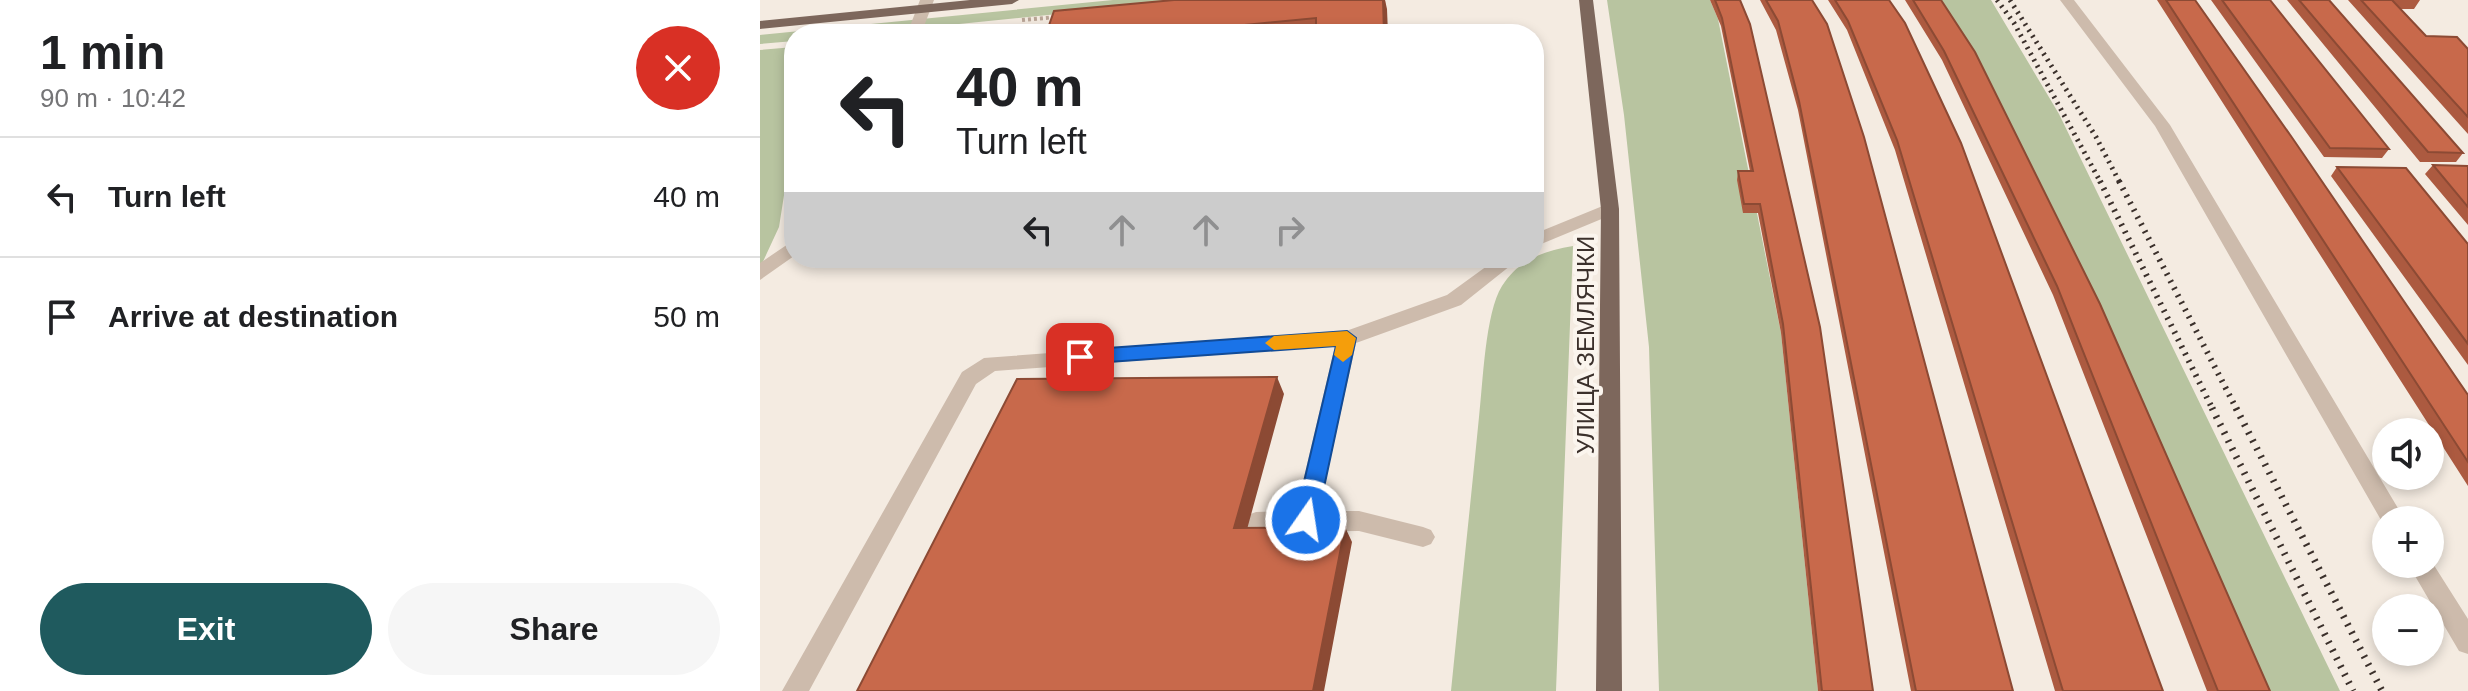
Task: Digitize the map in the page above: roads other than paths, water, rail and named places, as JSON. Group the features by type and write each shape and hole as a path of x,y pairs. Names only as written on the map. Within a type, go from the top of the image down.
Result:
{"main road":[{"path":"760,25 925,4 1012,0"},
{"name":"УЛИЦА ЗЕМЛЯЧКИ","path":"1586,0 1610,209 1609,691"}],"lane":[{"path":"2067,0 2162,125 2385,506"},
{"path":"918,24 925,4"},
{"path":"1544,234 1610,209"},
{"path":"760,273 784,254"},
{"path":"795,691 969,378 991,364 1347,338 1454,300 1497,268"},
{"path":"1306,520 1347,338"},
{"path":"1256,522 1359,521 1423,537"},
{"path":"2429,578 2468,642"}],"railway":[{"path":"1997,0 2014,23 2101,183"},
{"path":"2010,0 2096,137 2120,183"},
{"path":"2119,181 2237,410"},
{"path":"2101,183 2213,410"},
{"path":"2212,408 2353,691"},
{"path":"2236,408 2382,691"}]}
